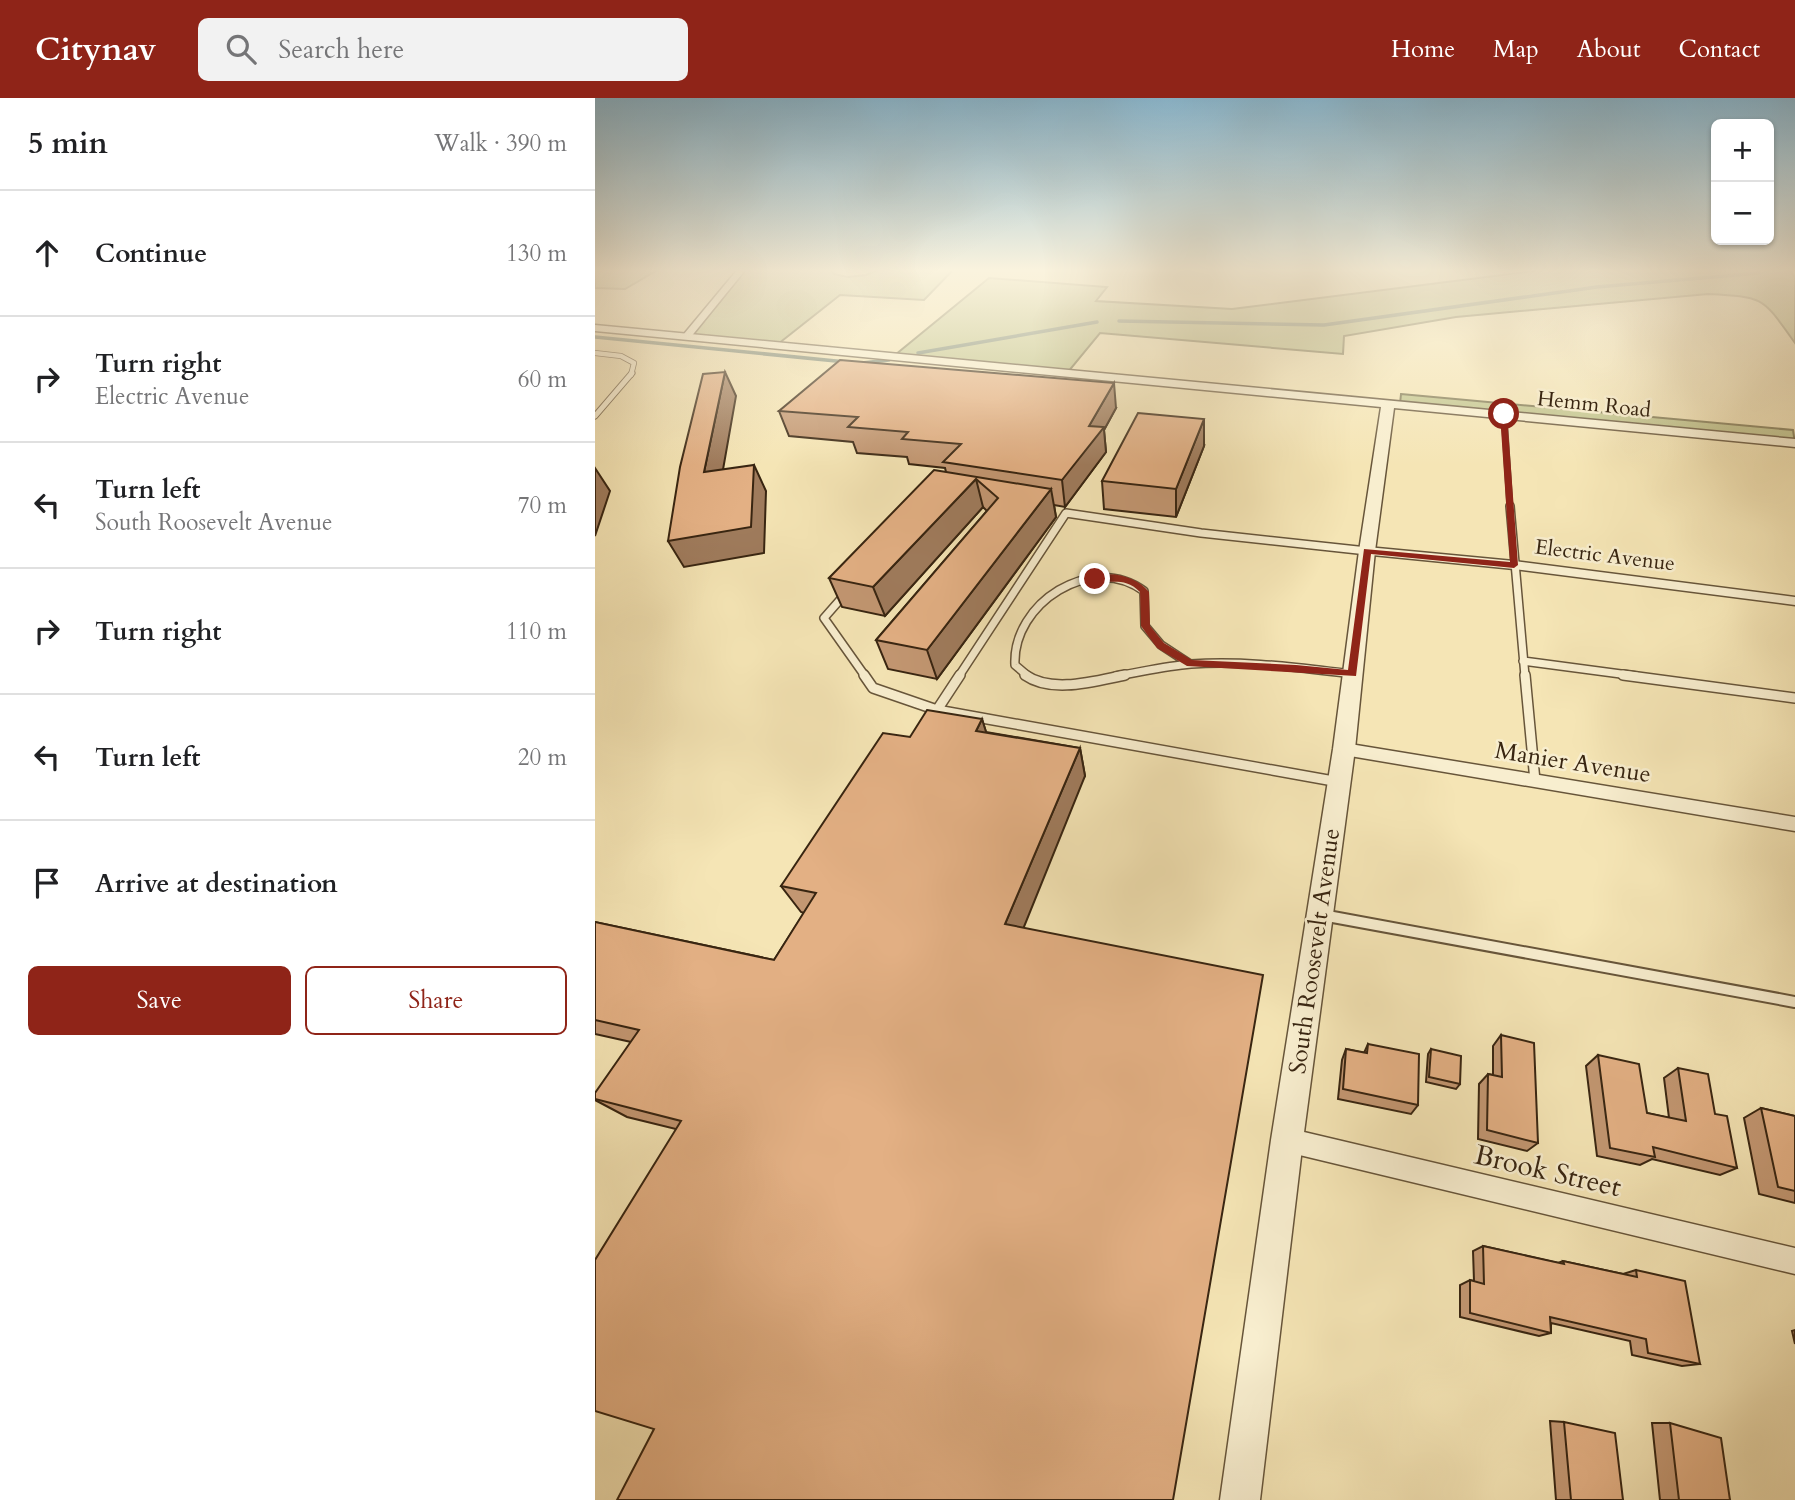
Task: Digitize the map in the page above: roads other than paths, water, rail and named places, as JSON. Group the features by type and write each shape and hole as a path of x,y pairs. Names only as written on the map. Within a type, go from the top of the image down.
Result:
{"street":[{"name":"Hemm Road","path":"669,334 1795,443"},
{"name":"South Roosevelt Avenue","path":"1242,1500 1287,1140 1344,749 1367,551 1388,403"},
{"name":"Electric Avenue","path":"1367,551 1514,565 1795,601"},
{"name":"Manier Avenue","path":"1344,749 1795,824"},
{"name":"Brook Street","path":"1287,1140 1795,1261"}],"lane":[{"path":"595,353 621,356 634,363 632,374 595,416"},
{"path":"1504,414 1514,565 1535,780"},
{"path":"1052,511 1201,533 1367,551"},
{"path":"937,710 1066,513"},
{"path":"1190,664 1161,645 1145,626 1144,592 1136,583 1117,578 1072,584 1042,601 1029,618 1013,655 1015,665 1028,678 1043,684 1135,674 1190,664 1296,668 1353,674"},
{"path":"849,589 824,618 873,688 937,710 1339,782"},
{"path":"1523,660 1795,698"},
{"path":"1320,914 1795,1002"}],"waterway":[{"path":"918,353 1025,334"},
{"path":"595,337 846,362"},
{"path":"862,363 889,360"}]}
